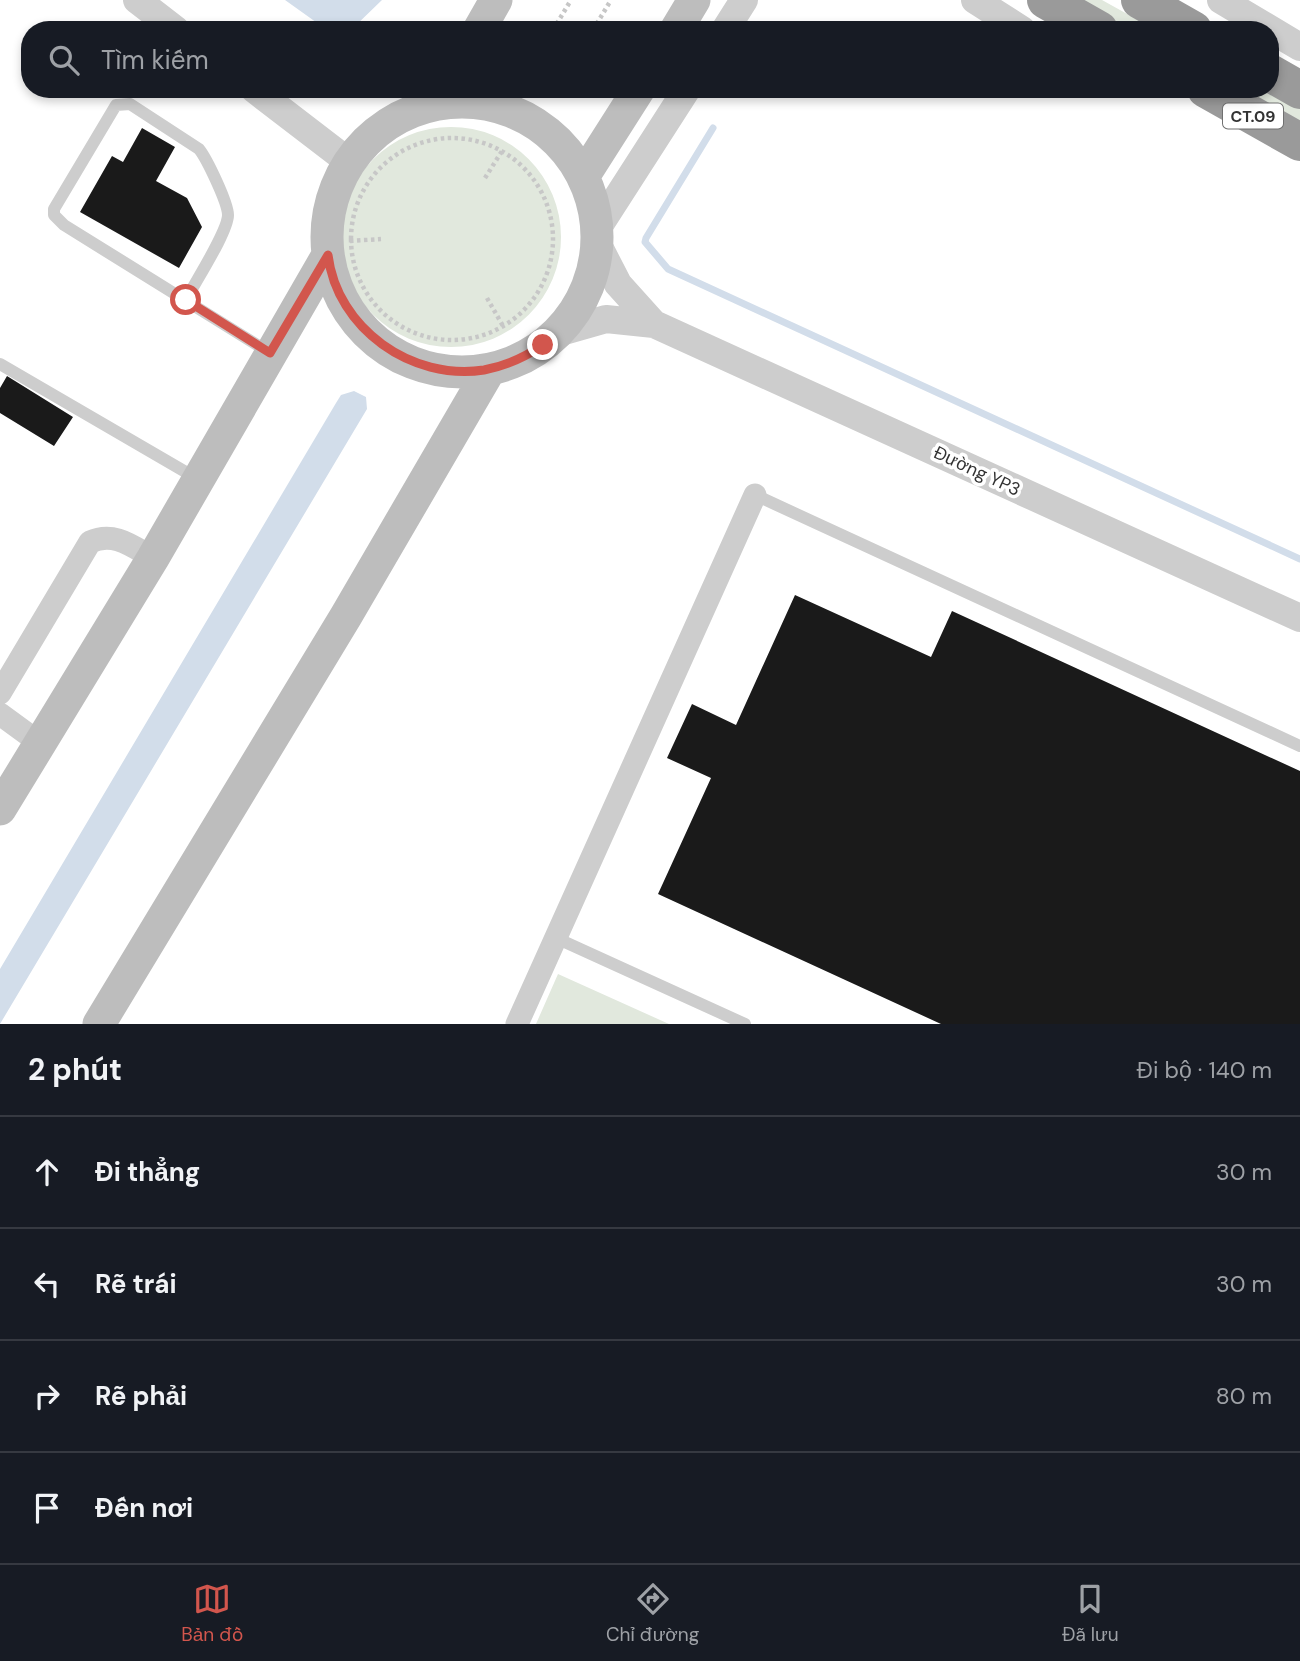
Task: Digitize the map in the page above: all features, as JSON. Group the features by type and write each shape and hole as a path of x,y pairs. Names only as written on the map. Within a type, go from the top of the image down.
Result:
{"highway":[{"path":"1046,0 1083,21"},
{"path":"1140,0 1177,21"},
{"name":"CT.09","path":"1279,78 1300,90"},
{"name":"CT.09","path":"1222,98 1300,142"}],"main road":[{"path":"484,21 496,0"},
{"path":"681,21 694,0"},
{"path":"441,98 382,128 349,162 329,211 339,248 335,283 358,323 384,346 415,363 437,369 490,369 527,355 557,333 578,306 592,276 597,236 595,209 583,177 557,141 525,117 488,104 448,98"},
{"path":"583,177 633,98"},
{"path":"0,809 153,558 270,353 339,248"},
{"path":"99,1024 346,616 490,369"}],"street":[{"path":"136,0 164,21"},
{"path":"730,21 744,0"},
{"path":"975,0 1007,21"},
{"path":"1083,21 1095,0"},
{"path":"1221,0 1256,21"},
{"path":"1279,35 1300,47"},
{"path":"266,98 349,162"},
{"path":"654,324 618,284 597,236 681,98"},
{"path":"557,333 606,319 654,324"},
{"name":"Đường YP3","path":"654,324 1300,618"},
{"path":"517,1024 755,495"},
{"path":"0,693 90,542 100,537 118,538 153,558"},
{"path":"0,714 41,744"}],"lane":[{"path":"186,300 225,228 228,214 225,202 199,149 130,104 120,103 116,105 54,208 54,215 64,225 270,353"},
{"path":"0,363 199,479"},
{"path":"755,495 1300,746"},
{"path":"556,938 744,1024"}],"path":[{"path":"558,21 571,0"},
{"path":"598,21 611,0"},
{"path":"457,137 485,143 502,151 522,166 540,188 550,215 553,244 550,265 542,285 526,309 503,326 476,337 447,340 425,337 399,325 381,312 363,289 353,262 339,248 362,192 378,168 401,151 428,140 457,137"},
{"path":"485,178 502,151"},
{"path":"339,248 381,239"},
{"path":"487,298 503,326"}],"shaded area":[{"path":"285,0 382,0 360,21 314,21"},
{"path":"1075,0 1102,0 1140,21 1110,21"},
{"path":"1279,96 1300,107 1300,125 1252,98 1279,98"},
{"path":"451,127 483,132 503,140 536,168 548,185 556,205 561,237 556,269 548,289 520,322 503,334 483,342 451,347 419,342 399,334 366,306 354,289 346,269 341,237 346,205 354,185 382,152 399,140 419,132"},
{"path":"354,391 366,397 367,409 0,1024 0,969 336,403 341,395"},
{"path":"558,974 669,1024 536,1024"}],"building":[{"path":"142,128 175,147 156,181 187,198 202,227 179,268 80,212 112,156 123,162"},
{"path":"7,376 73,417 54,446 0,413 0,388"},
{"path":"795,595 931,657 952,611 1300,771 1300,1024 941,1024 658,894 711,778 667,758 692,704 736,725"}],"waterway":[{"path":"713,128 646,238 645,242 668,269 1300,559"}],"route":[{"path":"186,300 270,353 328,255 335,283 358,323 384,346 415,363 449,370 484,370 506,364 543,345"}]}
